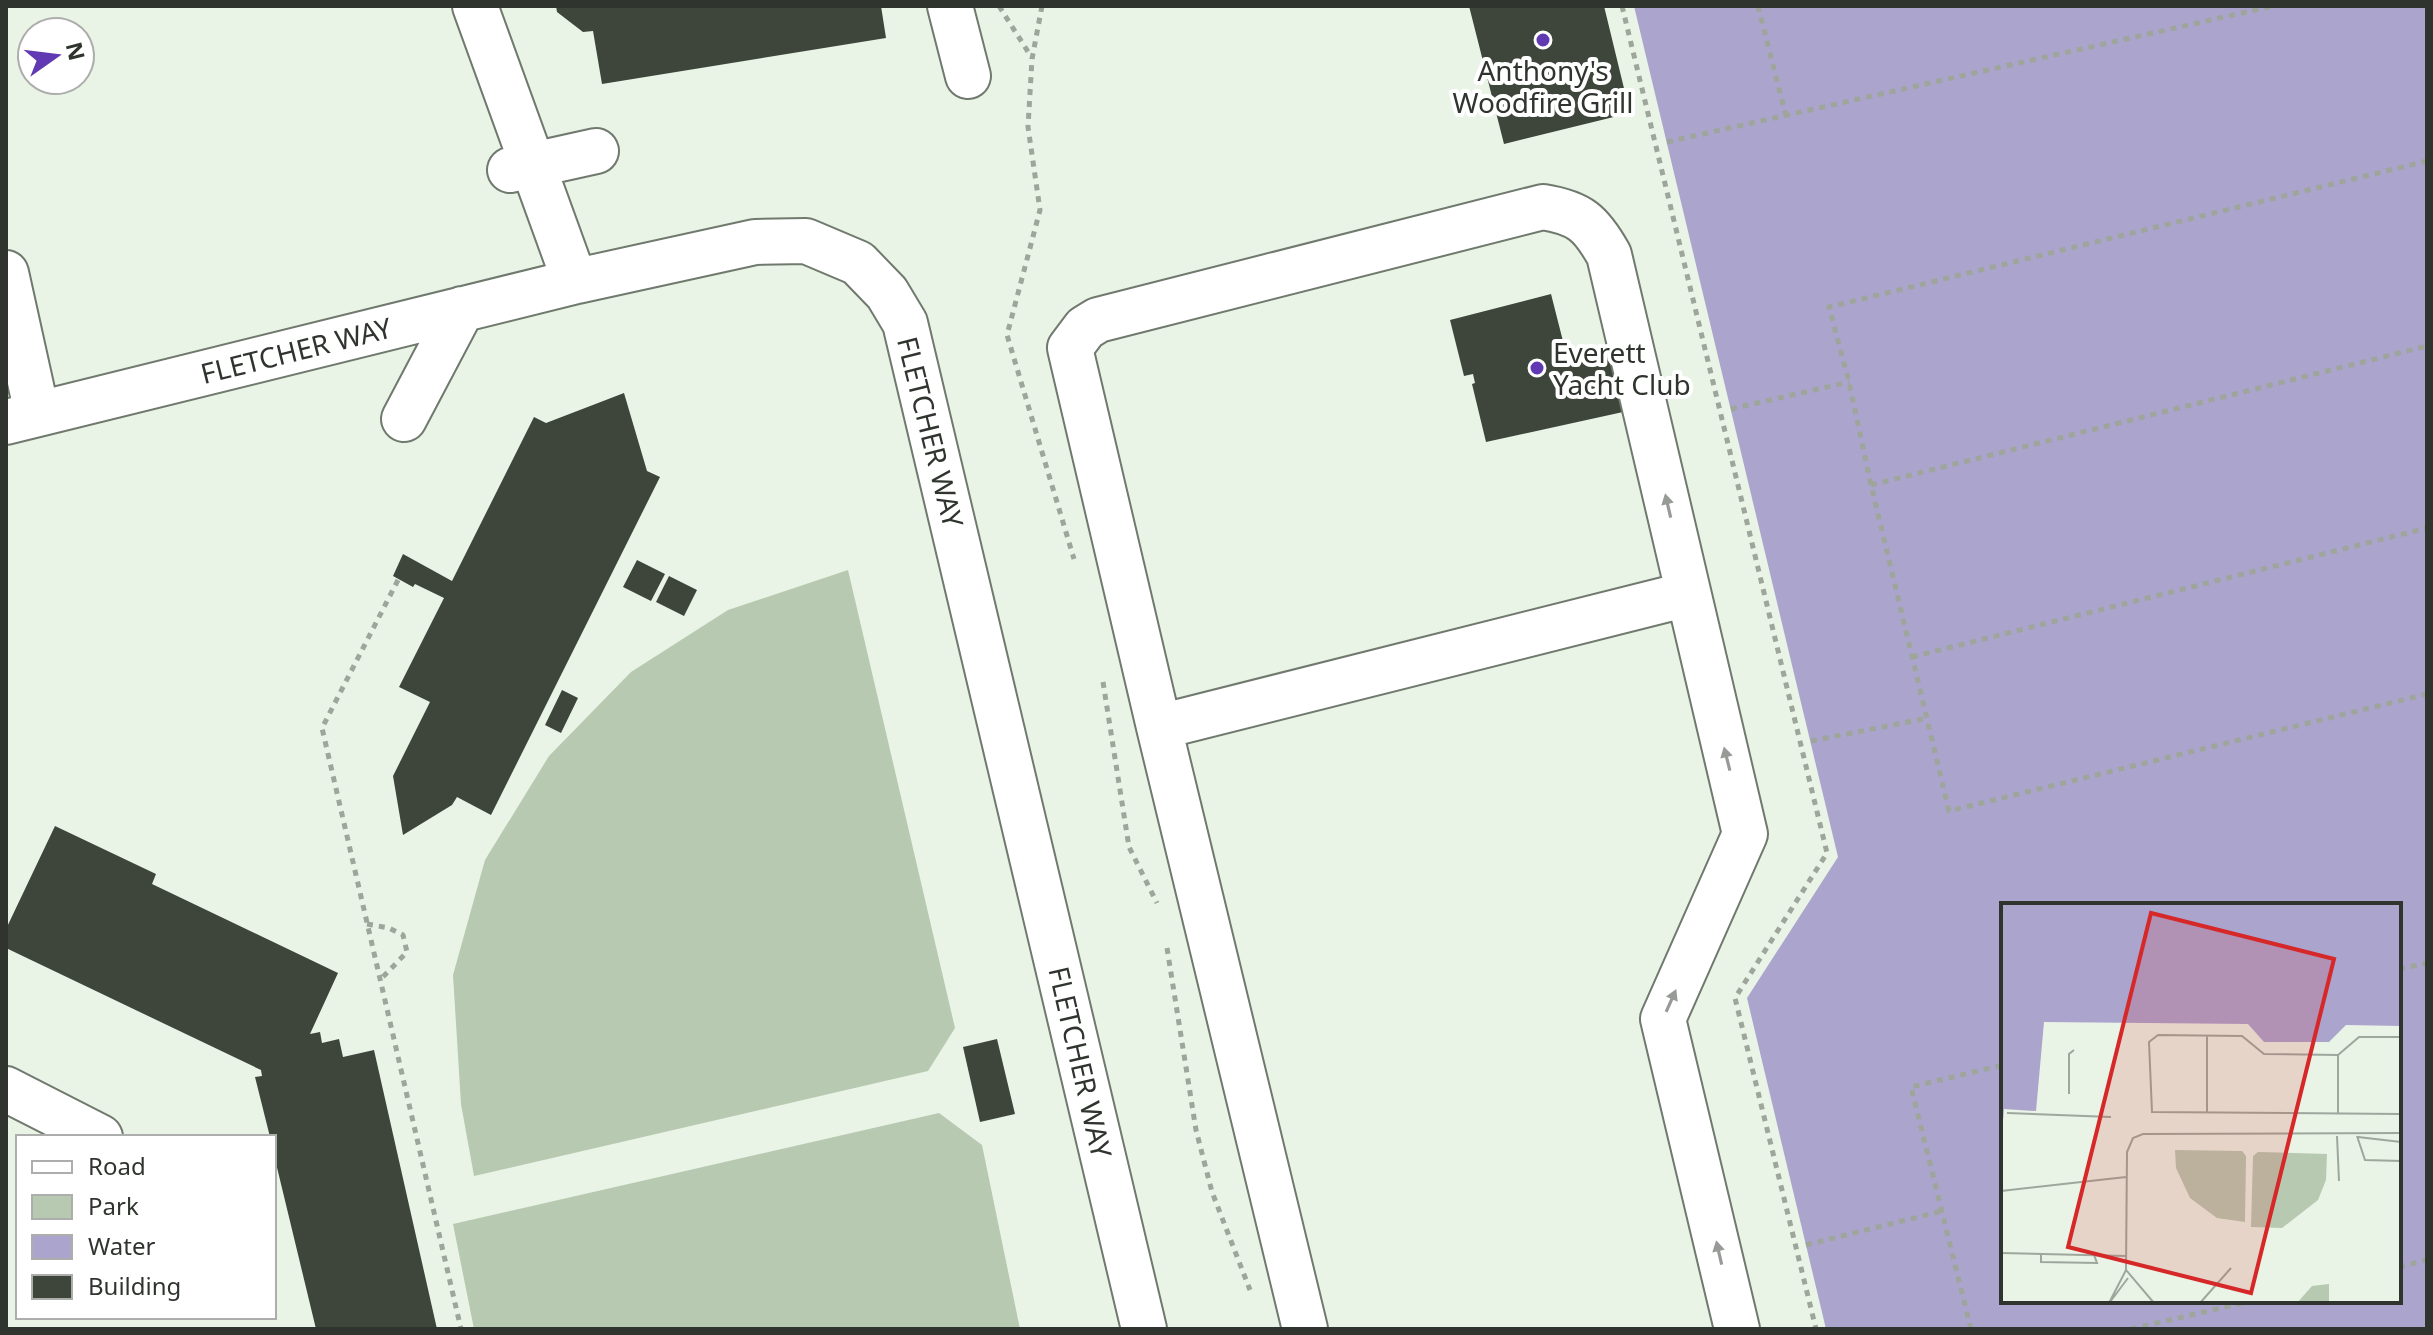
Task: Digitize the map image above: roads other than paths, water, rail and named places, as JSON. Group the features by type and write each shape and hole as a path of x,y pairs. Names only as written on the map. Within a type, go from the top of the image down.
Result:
{"street":[{"path":"475,6 521,167 577,281"},
{"path":"950,6 968,76"},
{"path":"521,167 596,151"},
{"path":"1305,1329 1070,348 1085,328 1098,320 1543,207 1569,211 1596,231 1609,255 1745,834 1663,1019 1737,1329"},
{"name":"FLETCHER WAY","path":"22,418 577,281 755,242 806,241 858,263 887,293 905,323 1144,1329"},
{"path":"6,273 22,418"},
{"path":"404,419 462,309"},
{"path":"1159,727 1688,594"},
{"path":"6,1089 96,1135"}],"water":[{"path":"1634,6 2427,6 2427,1329 1826,1329 1747,998 1838,857"}],"place":[{"name":"Anthony's Woodfire Grill","path":"1543,40"},
{"name":"Everett Yacht Club","path":"1537,368"}]}
